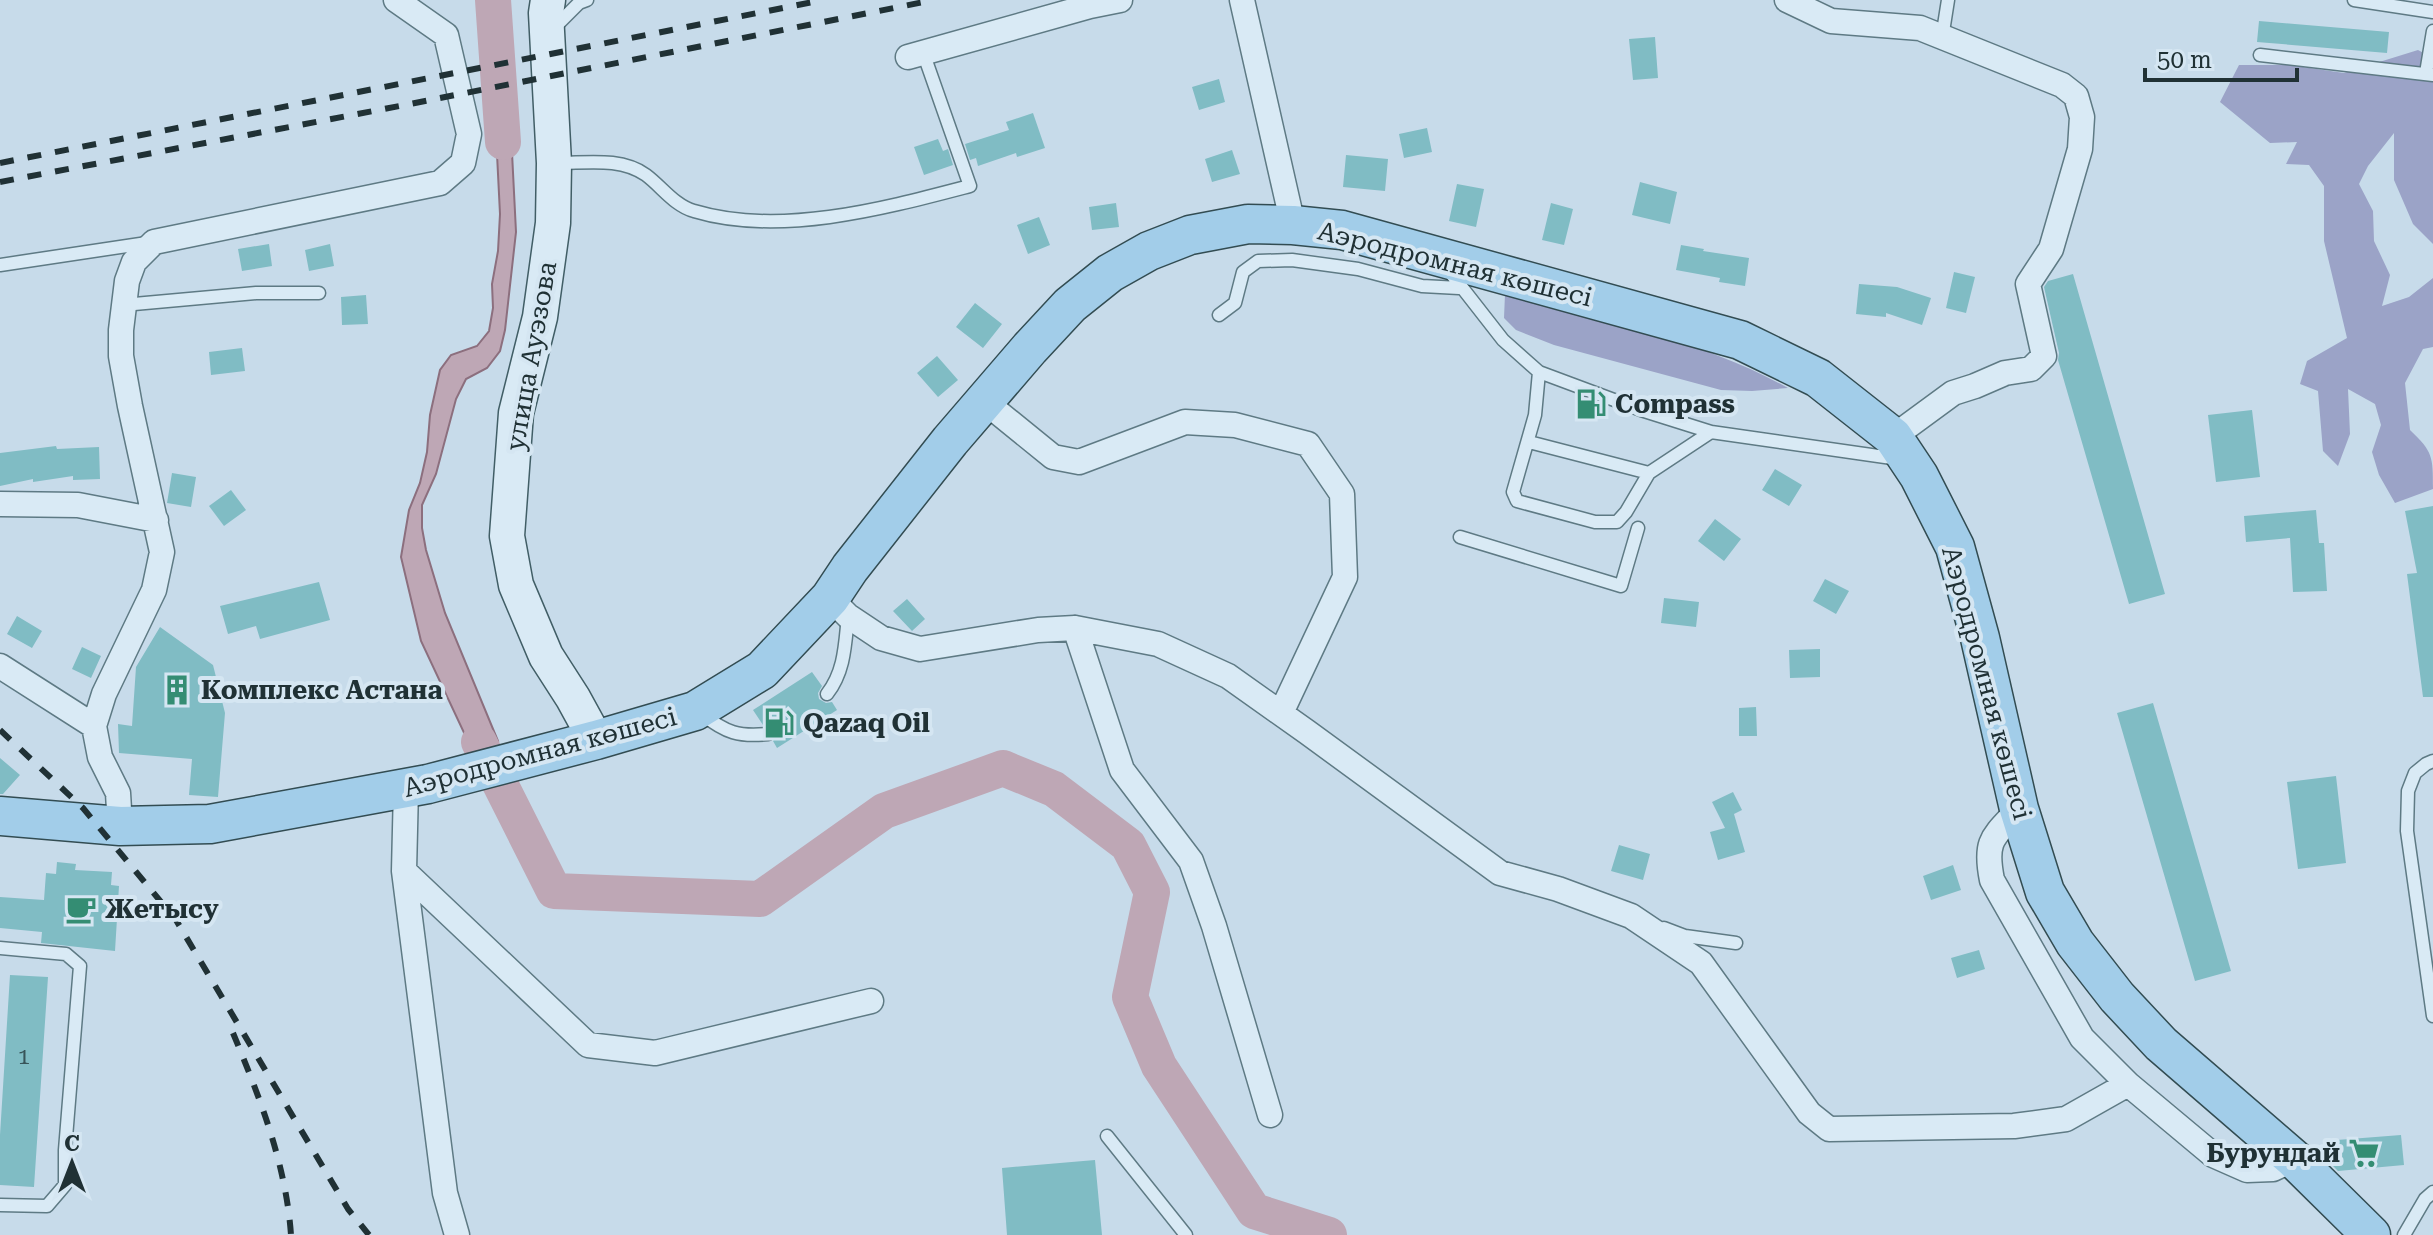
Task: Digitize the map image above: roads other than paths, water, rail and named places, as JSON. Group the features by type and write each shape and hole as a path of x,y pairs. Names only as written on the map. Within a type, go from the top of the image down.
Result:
{"main road":[{"name":"улица Ауэзова","path":"548,0 553,223 540,317 516,413 507,536 516,585 546,656 596,740"},
{"name":"Аэродромная көшесі","path":"0,816 120,826 210,824 417,786 596,740 696,710 762,670 839,607 850,568 914,487 984,401 1070,305 1110,273 1149,251 1190,235 1248,224 1342,230 1740,340 1818,378 1902,449 1955,547 1980,638 2019,809 2045,892 2075,943 2117,997 2161,1044 2294,1159 2371,1235"}],"street":[{"path":"120,826 118,793 100,757 94,726 104,694 154,590 162,552 121,356 127,281 134,262 154,242 440,183 463,163 469,134 446,35 396,0"},
{"path":"916,56 1120,0"},
{"path":"1242,0 1293,225"},
{"path":"1787,0 1831,21 1920,28 2062,85 2076,96 2082,117 2080,149 2051,249 2028,284 2044,356 2031,369 2005,373 1953,393 1902,449"},
{"path":"984,401 1053,457 1079,462 1185,422 1235,425 1308,444 1342,494 1345,577 1281,713"},
{"path":"0,504 78,505 156,520"},
{"path":"839,607 881,638 920,649 1038,630 1075,628 1158,644 1228,676 1500,873 1558,889 1631,916 1701,963 1809,1113 1829,1129 2014,1126 2066,1119 2128,1084"},
{"path":"1075,628 1122,770 1191,861 1214,926 1270,1115"},
{"path":"0,666 94,726"},
{"path":"417,786 404,871 445,1193 457,1235"},
{"path":"2019,809 1995,835 1987,855 1992,880 2082,1038 2128,1084 2213,1155 2247,1170 2273,1169 2294,1159"},
{"path":"404,871 588,1045 655,1053 871,1001"}],"lane":[{"path":"547,36 579,3 587,0"},
{"path":"1942,38 1948,0"},
{"path":"2354,0 2433,12"},
{"path":"2260,55 2429,74 2433,31"},
{"path":"554,163 619,163 643,173 690,210 719,218 758,220 861,213 970,186 916,56"},
{"path":"0,265 154,242"},
{"path":"1437,255 1459,288 1503,340 1539,372 1711,432 1902,449"},
{"path":"1219,315 1235,303 1243,272 1258,261 1303,261 1358,269 1422,286 1459,288"},
{"path":"123,305 256,293 319,293"},
{"path":"1539,372 1535,415 1513,492 1517,501 1595,522 1617,522 1649,473 1711,432"},
{"path":"1529,442 1649,473"},
{"path":"1460,537 1621,586 1638,528"},
{"path":"827,694 837,680 843,662 839,607"},
{"path":"696,710 730,733 748,736 768,734"},
{"path":"2433,761 2415,773 2408,791 2407,831 2433,1016"},
{"path":"1631,916 1685,936 1736,943"},
{"path":"0,948 66,954 80,966 65,1185 47,1206 0,1205"},
{"path":"1107,1136 1186,1235"},
{"path":"2404,1235 2425,1199 2433,1192"}],"waterway":[{"path":"493,0 503,142"},
{"path":"479,742 554,891 760,899 884,811 1003,768 1054,789 1128,845 1152,892 1130,997 1159,1066 1254,1211 1329,1235"}],"railway":[{"path":"0,163 823,0"},
{"path":"0,182 934,0"},
{"path":"0,730 83,808 176,920 348,1209 369,1235"},
{"path":"233,1033 278,1157 291,1235"}],"place":[{"name":"Compass","path":"1591,404"},
{"name":"Комплекс Астана","path":"177,690"},
{"name":"Qazaq Oil","path":"779,723"},
{"name":"Жетысу","path":"81,909"},
{"name":"Бурундай","path":"2364,1153"}]}
